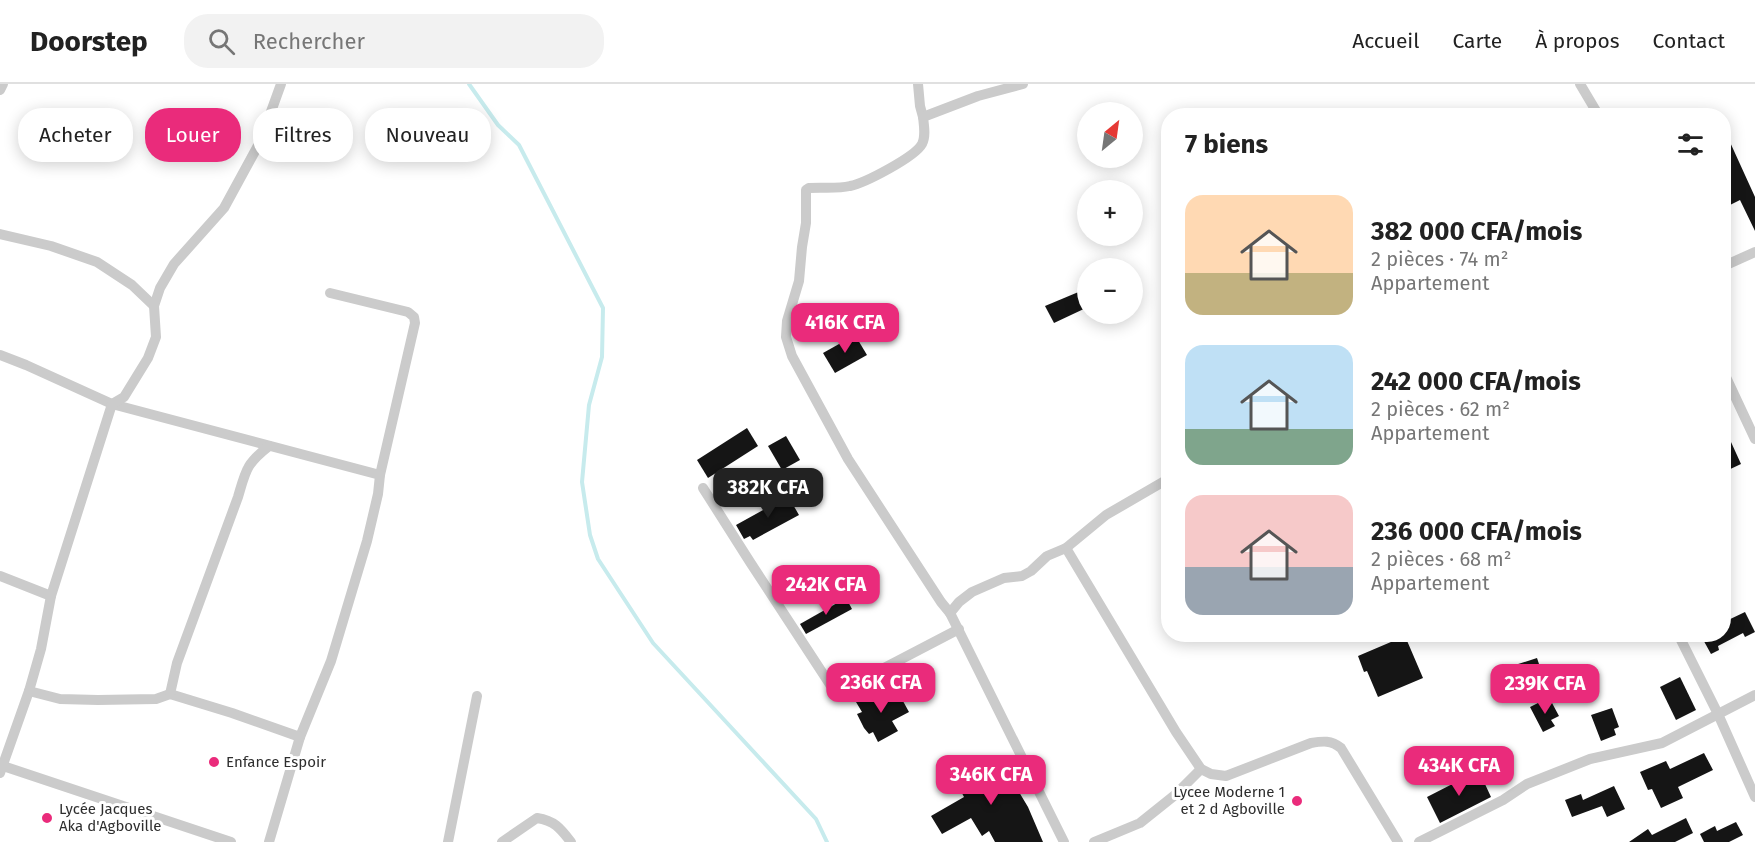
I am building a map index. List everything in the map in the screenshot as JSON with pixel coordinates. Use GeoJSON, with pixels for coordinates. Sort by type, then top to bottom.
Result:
{"type":"FeatureCollection","features":[{"type":"Feature","properties":{"kind":"street"},"geometry":{"type":"LineString","coordinates":[[0,90],[3,84]]}},
{"type":"Feature","properties":{"kind":"street"},"geometry":{"type":"LineString","coordinates":[[231,842],[1,768],[29,691],[41,649],[51,596],[112,404],[124,397],[148,358],[156,337],[154,306],[167,274],[225,208],[260,142],[281,84]]}},
{"type":"Feature","properties":{"kind":"street"},"geometry":{"type":"LineString","coordinates":[[918,84],[924,131],[920,148],[905,160],[850,186],[806,190],[806,223],[799,281],[787,321],[786,337],[792,356],[848,459],[950,613],[1064,842]]}},
{"type":"Feature","properties":{"kind":"street"},"geometry":{"type":"LineString","coordinates":[[923,117],[978,96],[1023,84]]}},
{"type":"Feature","properties":{"kind":"street"},"geometry":{"type":"LineString","coordinates":[[1580,84],[1594,108]]}},
{"type":"Feature","properties":{"kind":"street"},"geometry":{"type":"LineString","coordinates":[[0,234],[51,246],[97,262],[132,285],[154,306]]}},
{"type":"Feature","properties":{"kind":"street"},"geometry":{"type":"LineString","coordinates":[[1731,263],[1755,252]]}},
{"type":"Feature","properties":{"kind":"street"},"geometry":{"type":"LineString","coordinates":[[269,842],[300,737],[331,661],[367,541],[415,323],[414,317],[408,312],[330,293]]}},
{"type":"Feature","properties":{"kind":"street"},"geometry":{"type":"LineString","coordinates":[[0,355],[112,404],[380,475]]}},
{"type":"Feature","properties":{"kind":"street"},"geometry":{"type":"LineString","coordinates":[[1731,386],[1752,425],[1755,439]]}},
{"type":"Feature","properties":{"kind":"street"},"geometry":{"type":"LineString","coordinates":[[170,694],[177,663],[238,497],[245,470],[253,458],[269,446]]}},
{"type":"Feature","properties":{"kind":"street"},"geometry":{"type":"LineString","coordinates":[[950,613],[972,592],[1004,578],[1022,576],[1031,571],[1047,556],[1066,548],[1106,515],[1161,482]]}},
{"type":"Feature","properties":{"kind":"street"},"geometry":{"type":"LineString","coordinates":[[703,488],[833,689],[842,690],[958,629]]}},
{"type":"Feature","properties":{"kind":"street"},"geometry":{"type":"LineString","coordinates":[[1066,548],[1176,732],[1201,769],[1211,774],[1226,776],[1311,743],[1324,740],[1335,743],[1341,748],[1398,842]]}},
{"type":"Feature","properties":{"kind":"street"},"geometry":{"type":"LineString","coordinates":[[0,576],[51,596]]}},
{"type":"Feature","properties":{"kind":"street"},"geometry":{"type":"LineString","coordinates":[[1682,642],[1718,714],[1755,797]]}},
{"type":"Feature","properties":{"kind":"street"},"geometry":{"type":"LineString","coordinates":[[29,691],[60,699],[98,700],[156,699],[170,694],[300,737]]}},
{"type":"Feature","properties":{"kind":"street"},"geometry":{"type":"LineString","coordinates":[[1419,842],[1503,800],[1527,784],[1590,759],[1662,743],[1755,695]]}},
{"type":"Feature","properties":{"kind":"street"},"geometry":{"type":"LineString","coordinates":[[448,842],[477,696]]}},
{"type":"Feature","properties":{"kind":"street"},"geometry":{"type":"LineString","coordinates":[[1094,842],[1140,823],[1175,795],[1201,769]]}},
{"type":"Feature","properties":{"kind":"street"},"geometry":{"type":"LineString","coordinates":[[502,842],[537,818],[549,820],[571,842]]}},
{"type":"Feature","properties":{"kind":"building"},"geometry":{"type":"Polygon","coordinates":[[[1731,144],[1755,197],[1755,231],[1740,200],[1731,204],[1731,144]]]}},
{"type":"Feature","properties":{"kind":"building"},"geometry":{"type":"Polygon","coordinates":[[[1077,293],[1077,312],[1054,323],[1045,306],[1077,293]]]}},
{"type":"Feature","properties":{"kind":"building"},"geometry":{"type":"Polygon","coordinates":[[[855,335],[867,355],[835,373],[823,353],[855,335]]]}},
{"type":"Feature","properties":{"kind":"building"},"geometry":{"type":"Polygon","coordinates":[[[747,428],[758,446],[708,478],[697,460],[747,428]]]}},
{"type":"Feature","properties":{"kind":"building"},"geometry":{"type":"Polygon","coordinates":[[[786,436],[800,460],[782,470],[768,446],[786,436]]]}},
{"type":"Feature","properties":{"kind":"building"},"geometry":{"type":"Polygon","coordinates":[[[1731,442],[1741,464],[1731,469],[1731,442]]]}},
{"type":"Feature","properties":{"kind":"building"},"geometry":{"type":"Polygon","coordinates":[[[788,496],[799,515],[753,540],[750,536],[744,539],[736,525],[788,496]]]}},
{"type":"Feature","properties":{"kind":"building"},"geometry":{"type":"Polygon","coordinates":[[[846,598],[852,609],[806,634],[800,624],[846,598]]]}},
{"type":"Feature","properties":{"kind":"building"},"geometry":{"type":"Polygon","coordinates":[[[1745,612],[1755,632],[1745,637],[1743,633],[1731,639],[1731,619],[1745,612]]]}},
{"type":"Feature","properties":{"kind":"building"},"geometry":{"type":"Polygon","coordinates":[[[1391,642],[1408,642],[1423,678],[1378,697],[1358,656],[1391,642]]]}},
{"type":"Feature","properties":{"kind":"building"},"geometry":{"type":"Polygon","coordinates":[[[1704,642],[1726,642],[1718,646],[1719,650],[1711,654],[1704,642]]]}},
{"type":"Feature","properties":{"kind":"building"},"geometry":{"type":"Polygon","coordinates":[[[1537,658],[1543,676],[1521,683],[1515,665],[1537,658]]]}},
{"type":"Feature","properties":{"kind":"building"},"geometry":{"type":"Polygon","coordinates":[[[1680,677],[1696,710],[1676,720],[1660,687],[1680,677]]]}},
{"type":"Feature","properties":{"kind":"building"},"geometry":{"type":"Polygon","coordinates":[[[875,691],[881,701],[898,692],[909,712],[892,721],[898,731],[878,742],[873,732],[869,734],[864,728],[857,714],[862,712],[856,702],[875,691]]]}},
{"type":"Feature","properties":{"kind":"building"},"geometry":{"type":"Polygon","coordinates":[[[1540,702],[1543,707],[1552,703],[1559,716],[1551,720],[1555,726],[1543,732],[1530,707],[1540,702]]]}},
{"type":"Feature","properties":{"kind":"building"},"geometry":{"type":"Polygon","coordinates":[[[1612,708],[1619,727],[1614,729],[1616,735],[1601,741],[1591,715],[1612,708]]]}},
{"type":"Feature","properties":{"kind":"building"},"geometry":{"type":"Polygon","coordinates":[[[1704,753],[1713,770],[1678,787],[1683,798],[1661,808],[1652,789],[1648,790],[1640,772],[1666,761],[1670,769],[1704,753]]]}},
{"type":"Feature","properties":{"kind":"building"},"geometry":{"type":"Polygon","coordinates":[[[998,757],[1028,807],[1043,842],[995,842],[989,831],[982,836],[971,818],[942,834],[931,816],[964,797],[955,780],[998,757]]]}},
{"type":"Feature","properties":{"kind":"building"},"geometry":{"type":"Polygon","coordinates":[[[1478,769],[1491,797],[1440,823],[1427,797],[1478,769]]]}},
{"type":"Feature","properties":{"kind":"building"},"geometry":{"type":"Polygon","coordinates":[[[1614,786],[1625,809],[1607,817],[1602,806],[1572,817],[1565,800],[1581,794],[1583,800],[1614,786]]]}},
{"type":"Feature","properties":{"kind":"building"},"geometry":{"type":"Polygon","coordinates":[[[1686,818],[1693,833],[1675,842],[1629,842],[1648,829],[1652,835],[1686,818]]]}},
{"type":"Feature","properties":{"kind":"building"},"geometry":{"type":"Polygon","coordinates":[[[1736,822],[1743,835],[1729,842],[1704,842],[1700,834],[1715,826],[1717,831],[1736,822]]]}},
{"type":"Feature","properties":{"kind":"waterway"},"geometry":{"type":"LineString","coordinates":[[469,84],[498,125],[519,145],[603,308],[602,357],[589,405],[582,482],[590,535],[598,559],[653,643],[816,819],[827,842]]}},
{"type":"Feature","properties":{"kind":"place","name":"Enfance Espoir"},"geometry":{"type":"Point","coordinates":[214,762]}},
{"type":"Feature","properties":{"kind":"place","name":"Lycee Moderne 1 et 2 d Agboville"},"geometry":{"type":"Point","coordinates":[1297,801]}},
{"type":"Feature","properties":{"kind":"place","name":"Lycée Jacques Aka d'Agboville"},"geometry":{"type":"Point","coordinates":[47,818]}}]}
